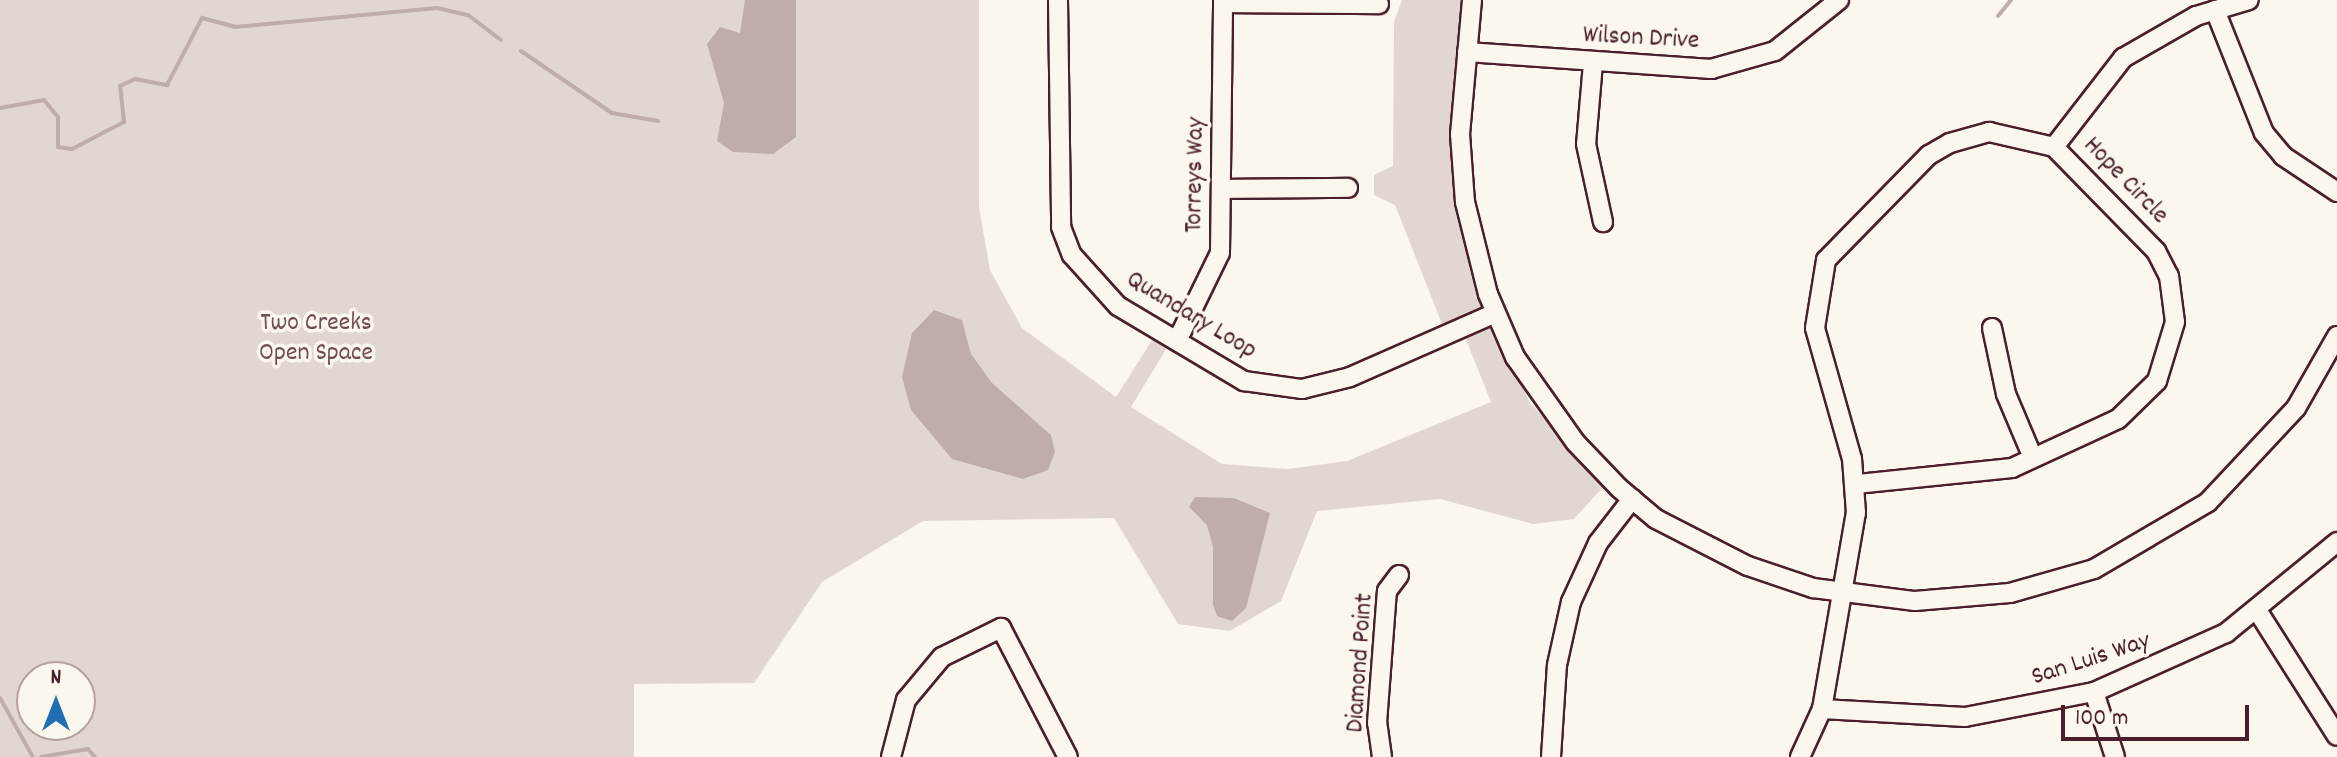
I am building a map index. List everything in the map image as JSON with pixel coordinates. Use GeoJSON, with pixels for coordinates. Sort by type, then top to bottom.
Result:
{"type":"FeatureCollection","features":[{"type":"Feature","properties":{"kind":"street","name":"Quandary Loop"},"geometry":{"type":"LineString","coordinates":[[1058,0],[1061,227],[1091,282],[1177,341],[1244,381],[1302,389],[1350,377],[1496,313]]}},
{"type":"Feature","properties":{"kind":"street"},"geometry":{"type":"LineString","coordinates":[[1472,0],[1467,52],[1465,202],[1496,313],[1541,397],[1632,499],[1710,550],[1842,594],[1915,601],[2010,593],[2094,569],[2142,544],[2208,502],[2267,445],[2337,336]]}},
{"type":"Feature","properties":{"kind":"street","name":"Wilson Drive"},"geometry":{"type":"LineString","coordinates":[[1467,52],[1688,71],[1756,60],[1812,28],[1839,0]]}},
{"type":"Feature","properties":{"kind":"street"},"geometry":{"type":"LineString","coordinates":[[2054,147],[2123,58],[2215,10],[2249,0]]}},
{"type":"Feature","properties":{"kind":"street","name":"Torreys Way"},"geometry":{"type":"LineString","coordinates":[[1177,341],[1220,253],[1223,2]]}},
{"type":"Feature","properties":{"kind":"street"},"geometry":{"type":"LineString","coordinates":[[1223,2],[1379,4]]}},
{"type":"Feature","properties":{"kind":"street"},"geometry":{"type":"LineString","coordinates":[[2215,10],[2264,133],[2283,156],[2337,192]]}},
{"type":"Feature","properties":{"kind":"street"},"geometry":{"type":"LineString","coordinates":[[1593,63],[1586,144],[1603,222]]}},
{"type":"Feature","properties":{"kind":"street","name":"Hope Circle"},"geometry":{"type":"LineString","coordinates":[[1800,757],[1822,709],[1842,594],[1856,484],[1815,328],[1820,281],[1836,244],[1950,143],[1989,132],[2054,147],[2156,251],[2169,276],[2175,322],[2157,381],[2133,409],[2033,458],[1980,476],[1856,484]]}},
{"type":"Feature","properties":{"kind":"street"},"geometry":{"type":"LineString","coordinates":[[1223,189],[1348,188]]}},
{"type":"Feature","properties":{"kind":"street"},"geometry":{"type":"LineString","coordinates":[[1992,328],[2006,394],[2033,458]]}},
{"type":"Feature","properties":{"kind":"street"},"geometry":{"type":"LineString","coordinates":[[1551,757],[1557,665],[1571,602],[1598,543],[1632,499]]}},
{"type":"Feature","properties":{"kind":"street","name":"San Luis Way"},"geometry":{"type":"LineString","coordinates":[[1822,709],[1965,717],[2094,692],[2162,666],[2257,610],[2337,542]]}},
{"type":"Feature","properties":{"kind":"street","name":"Diamond Point"},"geometry":{"type":"LineString","coordinates":[[1382,757],[1377,723],[1387,591],[1399,575]]}},
{"type":"Feature","properties":{"kind":"street"},"geometry":{"type":"LineString","coordinates":[[2257,610],[2337,736]]}},
{"type":"Feature","properties":{"kind":"street"},"geometry":{"type":"LineString","coordinates":[[891,757],[906,700],[942,657],[1001,628],[1068,757]]}},
{"type":"Feature","properties":{"kind":"street"},"geometry":{"type":"LineString","coordinates":[[2094,692],[2115,757]]}},
{"type":"Feature","properties":{"kind":"green space","name":"Two Creeks Open Space"},"geometry":{"type":"Polygon","coordinates":[[[0,0],[979,0],[979,207],[990,270],[1022,328],[1116,397],[1154,337],[1168,346],[1131,407],[1222,464],[1288,469],[1347,461],[1491,402],[1465,337],[1450,344],[1395,205],[1374,195],[1374,175],[1393,166],[1394,22],[1402,0],[1461,0],[1449,133],[1470,271],[1529,401],[1603,487],[1574,519],[1533,524],[1440,499],[1317,511],[1281,601],[1230,631],[1178,624],[1114,518],[923,521],[822,582],[754,683],[634,684],[634,757],[0,757],[0,0]]]}},
{"type":"Feature","properties":{"kind":"shaded area"},"geometry":{"type":"Polygon","coordinates":[[[745,0],[796,0],[796,137],[773,154],[733,152],[717,141],[724,103],[707,44],[720,27],[740,33],[745,0]]]}},
{"type":"Feature","properties":{"kind":"shaded area"},"geometry":{"type":"Polygon","coordinates":[[[934,310],[962,320],[971,354],[992,383],[1051,435],[1055,452],[1048,470],[1023,479],[952,459],[911,410],[902,377],[912,333],[934,310]]]}},
{"type":"Feature","properties":{"kind":"shaded area"},"geometry":{"type":"Polygon","coordinates":[[[1195,497],[1234,498],[1270,513],[1246,608],[1232,621],[1217,616],[1213,605],[1213,547],[1207,525],[1189,507],[1195,497]]]}},
{"type":"Feature","properties":{"kind":"waterway"},"geometry":{"type":"LineString","coordinates":[[1998,16],[2011,0]]}},
{"type":"Feature","properties":{"kind":"waterway"},"geometry":{"type":"LineString","coordinates":[[0,108],[44,100],[58,117],[58,147],[72,149],[124,122],[120,86],[135,79],[167,85],[202,18],[235,27],[437,8],[468,15],[501,40]]}},
{"type":"Feature","properties":{"kind":"waterway"},"geometry":{"type":"LineString","coordinates":[[521,51],[612,113],[658,121]]}},
{"type":"Feature","properties":{"kind":"waterway"},"geometry":{"type":"LineString","coordinates":[[0,698],[33,757]]}},
{"type":"Feature","properties":{"kind":"waterway"},"geometry":{"type":"LineString","coordinates":[[41,757],[88,749],[95,757]]}}]}
